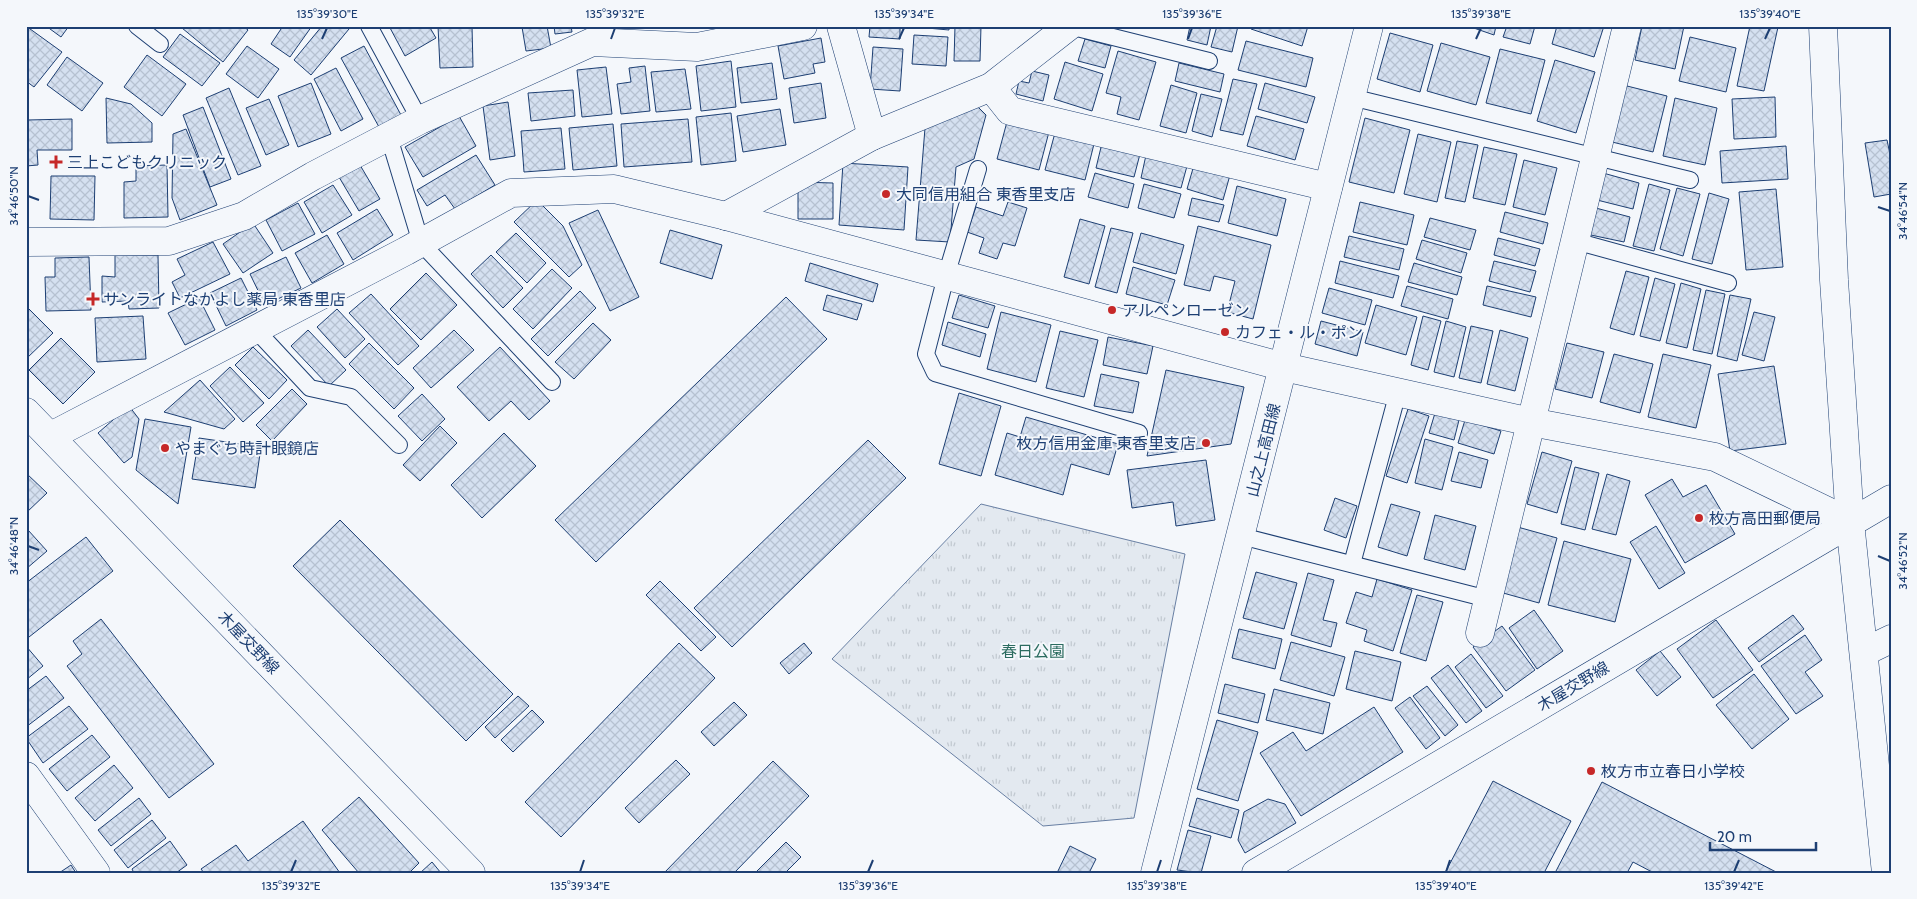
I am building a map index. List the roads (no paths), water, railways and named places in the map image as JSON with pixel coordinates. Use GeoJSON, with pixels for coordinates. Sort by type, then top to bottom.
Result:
{"type":"FeatureCollection","features":[{"type":"Feature","properties":{"kind":"street"},"geometry":{"type":"LineString","coordinates":[[26,242],[169,241],[244,216],[313,176],[420,120],[592,42],[697,47],[804,26]]}},
{"type":"Feature","properties":{"kind":"street"},"geometry":{"type":"LineString","coordinates":[[841,26],[872,136]]}},
{"type":"Feature","properties":{"kind":"street"},"geometry":{"type":"LineString","coordinates":[[726,216],[872,136],[991,87],[1069,26]]}},
{"type":"Feature","properties":{"kind":"street","name":"山之上高田線"},"geometry":{"type":"LineString","coordinates":[[1155,873],[1370,26]]}},
{"type":"Feature","properties":{"kind":"street"},"geometry":{"type":"LineString","coordinates":[[1480,633],[1627,26]]}},
{"type":"Feature","properties":{"kind":"street"},"geometry":{"type":"LineString","coordinates":[[1824,26],[1834,280],[1850,522],[1886,873]]}},
{"type":"Feature","properties":{"kind":"street"},"geometry":{"type":"LineString","coordinates":[[991,87],[1010,112],[1328,187]]}},
{"type":"Feature","properties":{"kind":"street"},"geometry":{"type":"LineString","coordinates":[[51,436],[421,243],[511,193],[614,189],[726,216],[1284,367],[1531,422],[1715,458],[1850,522]]}},
{"type":"Feature","properties":{"kind":"street","name":"木屋交野線"},"geometry":{"type":"LineString","coordinates":[[26,412],[471,873]]}},
{"type":"Feature","properties":{"kind":"street","name":"木屋交野線"},"geometry":{"type":"LineString","coordinates":[[1256,873],[1891,499]]}},
{"type":"Feature","properties":{"kind":"street"},"geometry":{"type":"LineString","coordinates":[[1864,652],[1891,639]]}},
{"type":"Feature","properties":{"kind":"street"},"geometry":{"type":"LineString","coordinates":[[26,776],[96,873]]}},
{"type":"Feature","properties":{"kind":"lane"},"geometry":{"type":"LineString","coordinates":[[137,26],[160,44]]}},
{"type":"Feature","properties":{"kind":"lane"},"geometry":{"type":"LineString","coordinates":[[369,26],[420,120]]}},
{"type":"Feature","properties":{"kind":"lane"},"geometry":{"type":"LineString","coordinates":[[1069,26],[1209,61]]}},
{"type":"Feature","properties":{"kind":"lane"},"geometry":{"type":"LineString","coordinates":[[1351,97],[1690,180]]}},
{"type":"Feature","properties":{"kind":"lane"},"geometry":{"type":"LineString","coordinates":[[389,137],[421,243],[552,382]]}},
{"type":"Feature","properties":{"kind":"lane"},"geometry":{"type":"LineString","coordinates":[[978,169],[946,276],[926,354],[935,373],[1139,433]]}},
{"type":"Feature","properties":{"kind":"lane"},"geometry":{"type":"LineString","coordinates":[[1575,241],[1728,283]]}},
{"type":"Feature","properties":{"kind":"lane"},"geometry":{"type":"LineString","coordinates":[[255,329],[310,388],[351,397],[399,445]]}},
{"type":"Feature","properties":{"kind":"lane"},"geometry":{"type":"LineString","coordinates":[[1352,564],[1398,392]]}},
{"type":"Feature","properties":{"kind":"lane"},"geometry":{"type":"LineString","coordinates":[[1241,536],[1488,599]]}},
{"type":"Feature","properties":{"kind":"place","name":"三上こどもクリニック"},"geometry":{"type":"Point","coordinates":[56,162]}},
{"type":"Feature","properties":{"kind":"place","name":"大同信用組合 東香里支店"},"geometry":{"type":"Point","coordinates":[886,194]}},
{"type":"Feature","properties":{"kind":"place","name":"サンライトなかよし薬局 東香里店"},"geometry":{"type":"Point","coordinates":[93,299]}},
{"type":"Feature","properties":{"kind":"place","name":"アルペンローゼン"},"geometry":{"type":"Point","coordinates":[1112,310]}},
{"type":"Feature","properties":{"kind":"place","name":"カフェ・ル・ポン"},"geometry":{"type":"Point","coordinates":[1225,332]}},
{"type":"Feature","properties":{"kind":"place","name":"枚方信用金庫 東香里支店"},"geometry":{"type":"Point","coordinates":[1206,443]}},
{"type":"Feature","properties":{"kind":"place","name":"やまぐち時計眼鏡店"},"geometry":{"type":"Point","coordinates":[165,448]}},
{"type":"Feature","properties":{"kind":"place","name":"枚方高田郵便局"},"geometry":{"type":"Point","coordinates":[1699,518]}},
{"type":"Feature","properties":{"kind":"place","name":"枚方市立春日小学校"},"geometry":{"type":"Point","coordinates":[1591,771]}},
{"type":"Feature","properties":{"kind":"park label","name":"春日公園"},"geometry":{"type":"Point","coordinates":[1033,651]}}]}
